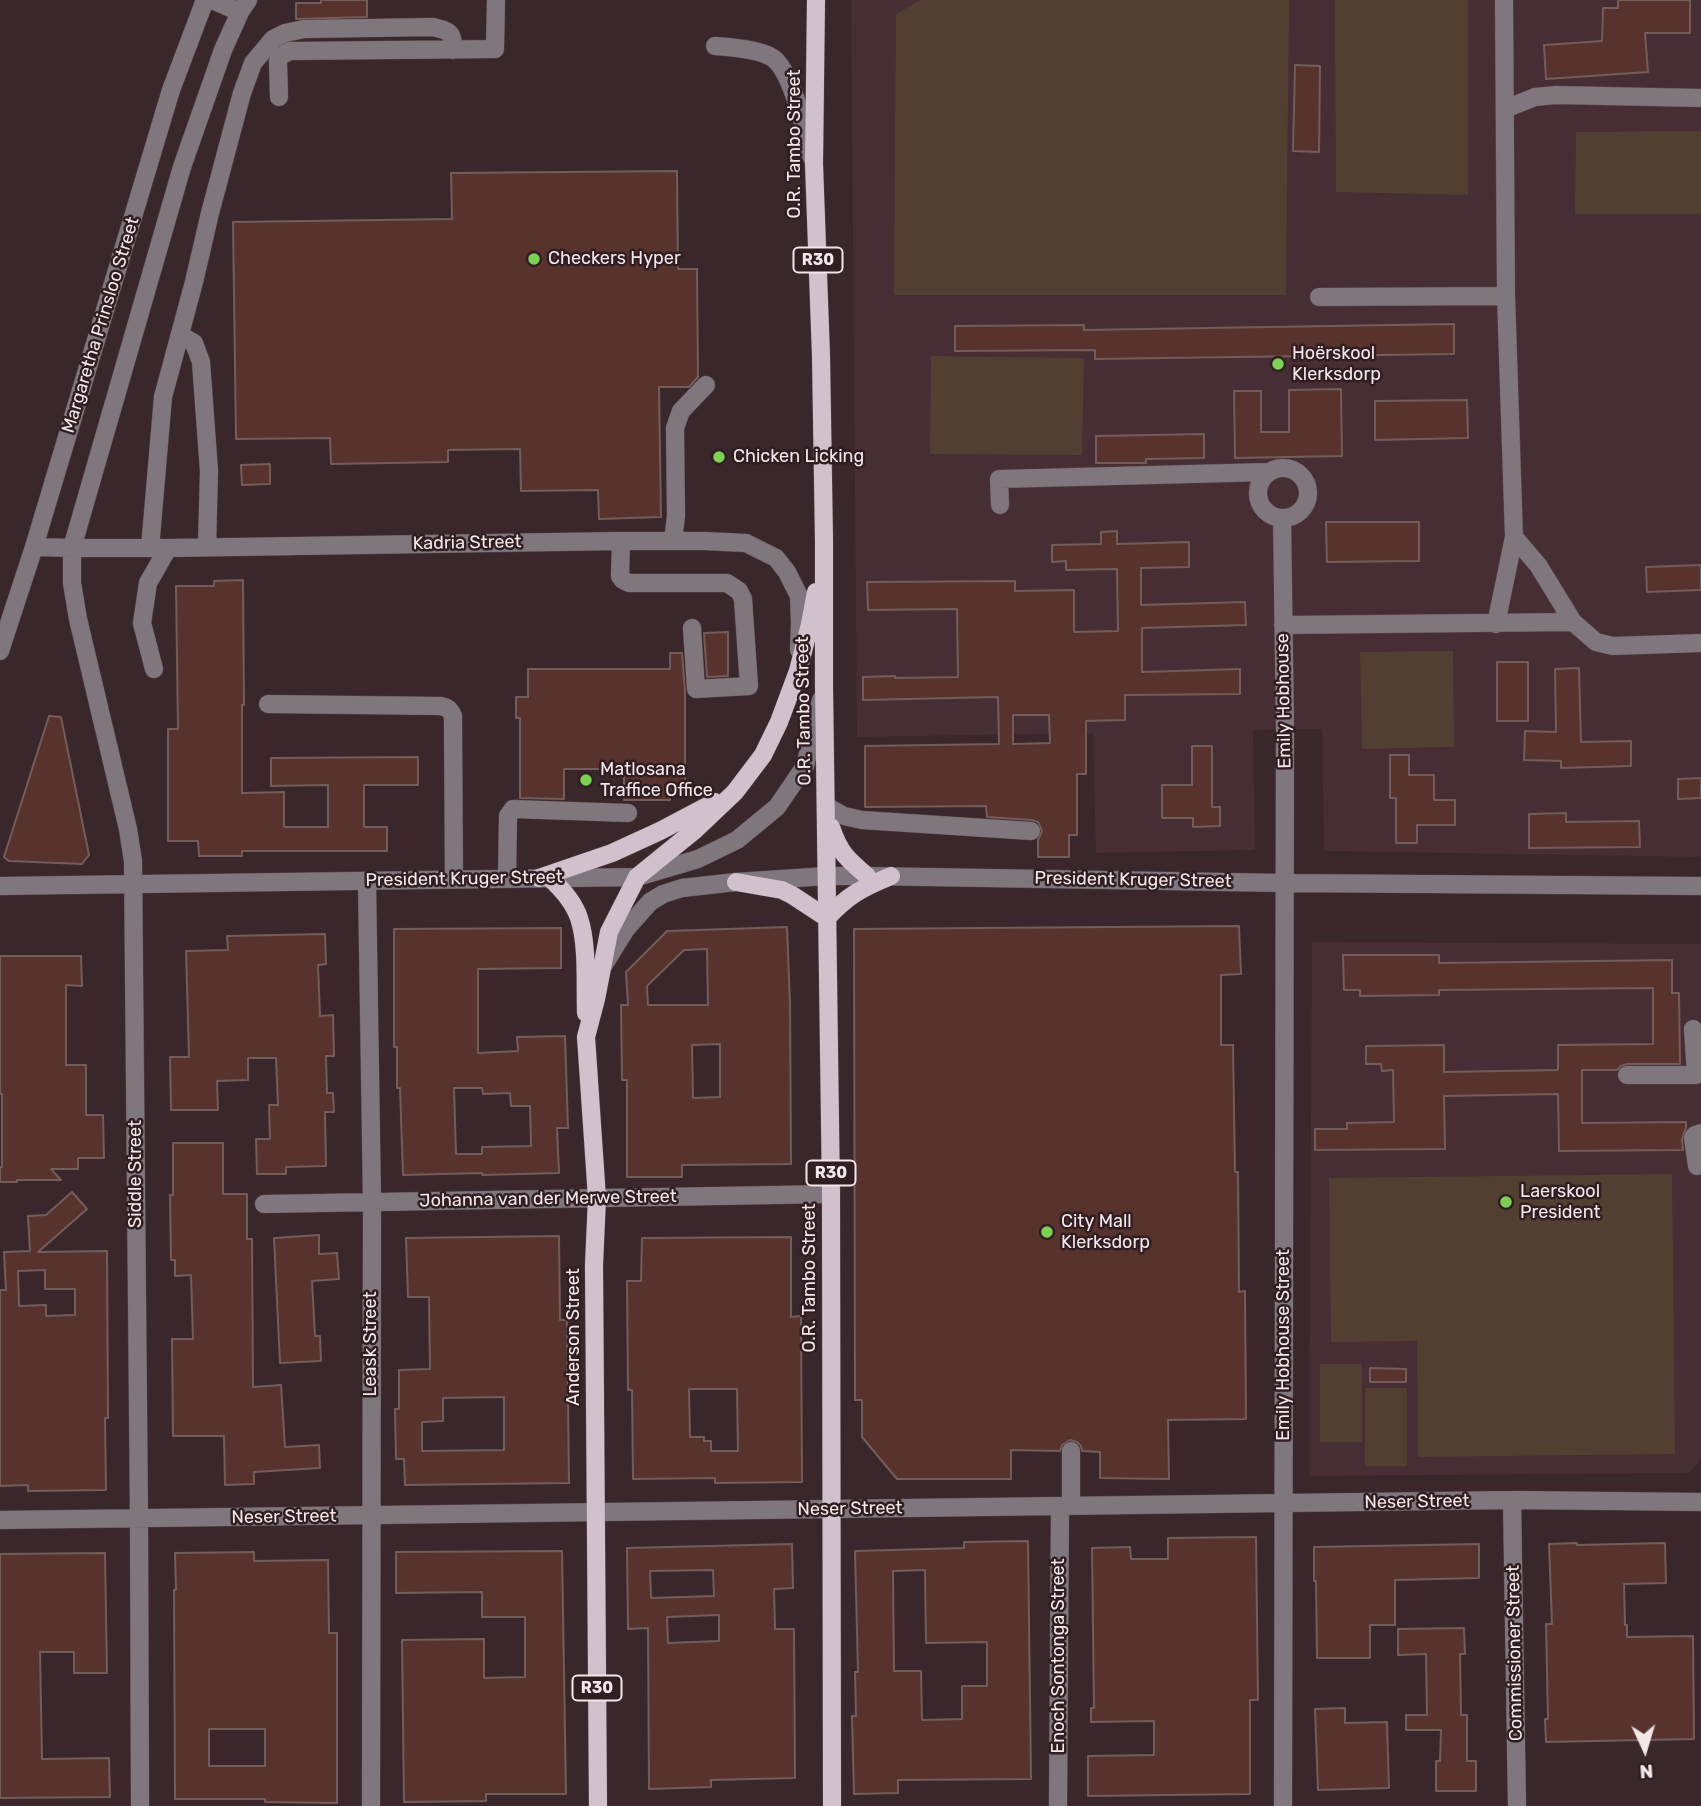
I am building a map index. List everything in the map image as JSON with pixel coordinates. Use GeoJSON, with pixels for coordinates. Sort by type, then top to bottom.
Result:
{"type":"FeatureCollection","features":[{"type":"Feature","properties":{"kind":"main road","name":"O.R. Tambo Street"},"geometry":{"type":"LineString","coordinates":[[817,0],[814,164],[824,540],[831,1194],[832,1806]]}},
{"type":"Feature","properties":{"kind":"main road","name":"O.R. Tambo Street"},"geometry":{"type":"LineString","coordinates":[[637,877],[695,830],[735,792],[763,755],[798,671],[810,624],[824,540]]}},
{"type":"Feature","properties":{"kind":"main road"},"geometry":{"type":"LineString","coordinates":[[545,878],[612,853],[735,792]]}},
{"type":"Feature","properties":{"kind":"main road"},"geometry":{"type":"LineString","coordinates":[[826,810],[837,846],[867,876]]}},
{"type":"Feature","properties":{"kind":"main road"},"geometry":{"type":"LineString","coordinates":[[736,882],[782,890],[827,918],[842,902],[862,888],[891,876]]}},
{"type":"Feature","properties":{"kind":"main road","name":"Anderson Street"},"geometry":{"type":"LineString","coordinates":[[598,1806],[594,1265],[597,1198],[586,1037],[609,932],[637,877]]}},
{"type":"Feature","properties":{"kind":"main road"},"geometry":{"type":"LineString","coordinates":[[545,878],[562,889],[579,918],[585,951],[586,1037]]}},
{"type":"Feature","properties":{"kind":"street","name":"Margaretha Prinsloo Street"},"geometry":{"type":"LineString","coordinates":[[0,651],[34,547],[171,90],[205,0]]}},
{"type":"Feature","properties":{"kind":"street"},"geometry":{"type":"LineString","coordinates":[[212,0],[244,6]]}},
{"type":"Feature","properties":{"kind":"street"},"geometry":{"type":"LineString","coordinates":[[279,97],[278,61],[280,56],[290,51],[495,49],[496,0]]}},
{"type":"Feature","properties":{"kind":"street"},"geometry":{"type":"LineString","coordinates":[[1496,624],[1514,537],[1506,296],[1504,0]]}},
{"type":"Feature","properties":{"kind":"street","name":"Margaretha Prinsloo Street"},"geometry":{"type":"LineString","coordinates":[[72,548],[182,167],[223,50],[244,6]]}},
{"type":"Feature","properties":{"kind":"street"},"geometry":{"type":"LineString","coordinates":[[153,669],[142,622],[148,583],[159,548],[163,397],[242,93],[253,63],[272,38],[304,29],[433,27],[449,32],[453,37],[453,50]]}},
{"type":"Feature","properties":{"kind":"street"},"geometry":{"type":"LineString","coordinates":[[715,46],[771,57],[783,68],[814,164]]}},
{"type":"Feature","properties":{"kind":"street"},"geometry":{"type":"LineString","coordinates":[[1505,109],[1535,97],[1556,95],[1701,97]]}},
{"type":"Feature","properties":{"kind":"street"},"geometry":{"type":"LineString","coordinates":[[1319,296],[1506,296]]}},
{"type":"Feature","properties":{"kind":"street"},"geometry":{"type":"LineString","coordinates":[[180,335],[194,343],[201,362],[209,471],[207,547]]}},
{"type":"Feature","properties":{"kind":"street"},"geometry":{"type":"LineString","coordinates":[[673,541],[676,516],[677,417],[706,385]]}},
{"type":"Feature","properties":{"kind":"street"},"geometry":{"type":"LineString","coordinates":[[1000,505],[999,479],[1268,472],[1279,468],[1300,474],[1306,483],[1309,494],[1306,505],[1299,513],[1282,518],[1272,517],[1265,512],[1257,495],[1258,487],[1268,472]]}},
{"type":"Feature","properties":{"kind":"street"},"geometry":{"type":"LineString","coordinates":[[676,516],[704,541]]}},
{"type":"Feature","properties":{"kind":"street","name":"Emily Hobhouse"},"geometry":{"type":"LineString","coordinates":[[1282,518],[1284,883]]}},
{"type":"Feature","properties":{"kind":"street"},"geometry":{"type":"LineString","coordinates":[[1514,537],[1538,565],[1573,622],[1596,642],[1613,646],[1701,643]]}},
{"type":"Feature","properties":{"kind":"street","name":"Kadria Street"},"geometry":{"type":"LineString","coordinates":[[34,547],[159,548],[621,541],[746,543],[776,558],[787,572],[799,596],[798,671]]}},
{"type":"Feature","properties":{"kind":"street"},"geometry":{"type":"LineString","coordinates":[[621,541],[620,576],[629,583],[727,583],[739,591],[743,599],[749,686],[695,689],[692,628]]}},
{"type":"Feature","properties":{"kind":"street","name":"Siddle Street"},"geometry":{"type":"LineString","coordinates":[[72,548],[72,583],[78,619],[134,861],[140,1806]]}},
{"type":"Feature","properties":{"kind":"street"},"geometry":{"type":"LineString","coordinates":[[1283,625],[1573,622]]}},
{"type":"Feature","properties":{"kind":"street","name":"President Kruger Street"},"geometry":{"type":"LineString","coordinates":[[0,886],[637,877],[698,859],[737,840],[777,807],[805,766],[824,686]]}},
{"type":"Feature","properties":{"kind":"street"},"geometry":{"type":"LineString","coordinates":[[268,704],[447,707],[453,716],[454,880]]}},
{"type":"Feature","properties":{"kind":"street"},"geometry":{"type":"LineString","coordinates":[[507,879],[508,816],[513,810],[628,813]]}},
{"type":"Feature","properties":{"kind":"street"},"geometry":{"type":"LineString","coordinates":[[826,810],[862,820],[1031,831]]}},
{"type":"Feature","properties":{"kind":"street","name":"President Kruger Street"},"geometry":{"type":"LineString","coordinates":[[602,968],[626,929],[650,902],[663,894],[682,888],[736,882],[827,876],[891,876],[1284,883],[1701,886]]}},
{"type":"Feature","properties":{"kind":"street","name":"Leask Street"},"geometry":{"type":"LineString","coordinates":[[367,881],[372,1202],[371,1806]]}},
{"type":"Feature","properties":{"kind":"street","name":"Emily Hobhouse Street"},"geometry":{"type":"LineString","coordinates":[[1283,1806],[1284,883]]}},
{"type":"Feature","properties":{"kind":"street"},"geometry":{"type":"LineString","coordinates":[[1628,1075],[1698,1069],[1693,1029]]}},
{"type":"Feature","properties":{"kind":"street"},"geometry":{"type":"LineString","coordinates":[[1697,1166],[1693,1138],[1701,1133]]}},
{"type":"Feature","properties":{"kind":"street","name":"Johanna van der Merwe Street"},"geometry":{"type":"LineString","coordinates":[[264,1204],[831,1194]]}},
{"type":"Feature","properties":{"kind":"street","name":"Enoch Sontonga Street"},"geometry":{"type":"LineString","coordinates":[[1058,1806],[1065,1506],[1071,1451]]}},
{"type":"Feature","properties":{"kind":"street","name":"Neser Street"},"geometry":{"type":"LineString","coordinates":[[0,1520],[1512,1500],[1701,1502]]}},
{"type":"Feature","properties":{"kind":"street","name":"Commissioner Street"},"geometry":{"type":"LineString","coordinates":[[1512,1500],[1517,1806]]}},
{"type":"Feature","properties":{"kind":"shaded area","name":"Hoërskool Klerksdorp"},"geometry":{"type":"Polygon","coordinates":[[[851,0],[1701,0],[1701,857],[1324,851],[1322,729],[1253,730],[1255,850],[1096,853],[1093,733],[857,737],[851,0]]]}},
{"type":"Feature","properties":{"kind":"shaded area"},"geometry":{"type":"Polygon","coordinates":[[[920,0],[1289,0],[1286,295],[894,295],[896,14],[920,0]]]}},
{"type":"Feature","properties":{"kind":"shaded area"},"geometry":{"type":"Polygon","coordinates":[[[1335,0],[1468,0],[1468,195],[1336,192],[1335,0]]]}},
{"type":"Feature","properties":{"kind":"shaded area"},"geometry":{"type":"Polygon","coordinates":[[[1701,131],[1701,214],[1575,214],[1576,132],[1701,131]]]}},
{"type":"Feature","properties":{"kind":"shaded area"},"geometry":{"type":"Polygon","coordinates":[[[931,356],[1084,358],[1082,455],[930,454],[931,356]]]}},
{"type":"Feature","properties":{"kind":"shaded area"},"geometry":{"type":"Polygon","coordinates":[[[1453,651],[1454,747],[1362,749],[1360,652],[1453,651]]]}},
{"type":"Feature","properties":{"kind":"shaded area","name":"Laerskool President"},"geometry":{"type":"Polygon","coordinates":[[[1312,942],[1701,944],[1701,1460],[1688,1473],[1309,1476],[1312,942]]]}},
{"type":"Feature","properties":{"kind":"shaded area"},"geometry":{"type":"Polygon","coordinates":[[[1672,1174],[1675,1454],[1418,1457],[1417,1341],[1331,1342],[1329,1178],[1672,1174]]]}},
{"type":"Feature","properties":{"kind":"shaded area"},"geometry":{"type":"Polygon","coordinates":[[[1320,1364],[1362,1364],[1362,1442],[1320,1442],[1320,1364]]]}},
{"type":"Feature","properties":{"kind":"shaded area"},"geometry":{"type":"Polygon","coordinates":[[[1365,1388],[1407,1388],[1407,1466],[1365,1466],[1365,1388]]]}},
{"type":"Feature","properties":{"kind":"building"},"geometry":{"type":"Polygon","coordinates":[[[321,0],[367,0],[367,17],[296,19],[296,3],[321,3],[321,0]]]}},
{"type":"Feature","properties":{"kind":"building"},"geometry":{"type":"Polygon","coordinates":[[[1618,0],[1690,0],[1690,33],[1645,33],[1648,72],[1546,79],[1544,45],[1602,41],[1603,8],[1618,8],[1618,0]]]}},
{"type":"Feature","properties":{"kind":"building"},"geometry":{"type":"Polygon","coordinates":[[[1295,65],[1320,66],[1319,152],[1293,151],[1295,65]]]}},
{"type":"Feature","properties":{"kind":"building"},"geometry":{"type":"Polygon","coordinates":[[[677,171],[678,269],[697,269],[698,377],[689,387],[659,387],[661,517],[599,519],[598,490],[521,491],[520,449],[448,450],[448,462],[331,464],[330,438],[236,439],[233,222],[452,219],[451,173],[677,171]]]}},
{"type":"Feature","properties":{"kind":"building"},"geometry":{"type":"Polygon","coordinates":[[[1454,324],[1454,354],[1095,359],[1095,350],[955,351],[955,326],[1084,325],[1084,330],[1454,324]]]}},
{"type":"Feature","properties":{"kind":"building"},"geometry":{"type":"Polygon","coordinates":[[[1341,389],[1342,456],[1235,458],[1234,391],[1261,391],[1261,432],[1289,432],[1289,390],[1341,389]]]}},
{"type":"Feature","properties":{"kind":"building"},"geometry":{"type":"Polygon","coordinates":[[[1467,400],[1468,438],[1375,440],[1375,401],[1467,400]]]}},
{"type":"Feature","properties":{"kind":"building"},"geometry":{"type":"Polygon","coordinates":[[[1204,434],[1204,458],[1146,459],[1146,463],[1096,463],[1096,436],[1204,434]]]}},
{"type":"Feature","properties":{"kind":"building"},"geometry":{"type":"Polygon","coordinates":[[[270,464],[270,484],[242,485],[241,465],[270,464]]]}},
{"type":"Feature","properties":{"kind":"building"},"geometry":{"type":"Polygon","coordinates":[[[1326,522],[1419,522],[1419,561],[1327,562],[1326,522]]]}},
{"type":"Feature","properties":{"kind":"building"},"geometry":{"type":"Polygon","coordinates":[[[1117,531],[1117,544],[1189,542],[1189,567],[1141,568],[1141,605],[1245,602],[1246,625],[1142,628],[1142,672],[1240,669],[1240,694],[1125,695],[1125,720],[1086,721],[1086,774],[1077,774],[1077,835],[1069,835],[1069,857],[1038,857],[1038,840],[1042,831],[1038,822],[987,817],[986,806],[865,807],[865,746],[999,744],[998,697],[863,700],[863,677],[958,677],[957,609],[868,610],[867,582],[1015,581],[1015,591],[1074,590],[1074,632],[1118,631],[1117,569],[1066,570],[1066,561],[1052,562],[1052,545],[1101,544],[1101,532],[1117,531]],[[1013,715],[1013,744],[1050,743],[1049,715],[1013,715]]]}},
{"type":"Feature","properties":{"kind":"building"},"geometry":{"type":"Polygon","coordinates":[[[1701,565],[1701,590],[1647,592],[1646,567],[1701,565]]]}},
{"type":"Feature","properties":{"kind":"building"},"geometry":{"type":"Polygon","coordinates":[[[243,580],[242,793],[284,792],[284,827],[328,827],[328,785],[271,786],[271,758],[418,757],[418,785],[364,785],[364,827],[387,827],[387,851],[242,851],[242,856],[199,856],[198,841],[168,841],[168,729],[178,729],[176,586],[214,586],[214,581],[243,580]]]}},
{"type":"Feature","properties":{"kind":"building"},"geometry":{"type":"Polygon","coordinates":[[[728,632],[728,676],[707,677],[704,633],[728,632]]]}},
{"type":"Feature","properties":{"kind":"building"},"geometry":{"type":"Polygon","coordinates":[[[670,653],[682,653],[685,692],[685,787],[670,786],[670,800],[624,800],[624,769],[564,769],[564,799],[520,798],[520,718],[516,718],[516,697],[528,697],[528,669],[670,669],[670,653]]]}},
{"type":"Feature","properties":{"kind":"building"},"geometry":{"type":"Polygon","coordinates":[[[1497,662],[1528,662],[1528,721],[1497,721],[1497,662]]]}},
{"type":"Feature","properties":{"kind":"building"},"geometry":{"type":"Polygon","coordinates":[[[1579,668],[1581,742],[1631,741],[1631,766],[1561,768],[1561,761],[1524,760],[1525,731],[1556,732],[1555,669],[1579,668]]]}},
{"type":"Feature","properties":{"kind":"building"},"geometry":{"type":"Polygon","coordinates":[[[49,716],[61,717],[89,855],[82,864],[9,861],[4,857],[49,716]]]}},
{"type":"Feature","properties":{"kind":"building"},"geometry":{"type":"Polygon","coordinates":[[[1192,746],[1212,746],[1212,807],[1220,807],[1220,826],[1193,827],[1193,818],[1162,818],[1162,785],[1192,785],[1192,746]]]}},
{"type":"Feature","properties":{"kind":"building"},"geometry":{"type":"Polygon","coordinates":[[[1390,755],[1409,755],[1409,775],[1434,775],[1434,800],[1455,800],[1455,825],[1417,825],[1417,843],[1396,843],[1396,798],[1390,798],[1390,755]]]}},
{"type":"Feature","properties":{"kind":"building"},"geometry":{"type":"Polygon","coordinates":[[[1701,778],[1701,798],[1678,799],[1678,779],[1701,778]]]}},
{"type":"Feature","properties":{"kind":"building"},"geometry":{"type":"Polygon","coordinates":[[[1566,813],[1566,822],[1639,821],[1640,847],[1529,848],[1529,814],[1566,813]]]}},
{"type":"Feature","properties":{"kind":"building","name":"City Mall Klerksdorp"},"geometry":{"type":"Polygon","coordinates":[[[1239,926],[1241,974],[1221,975],[1221,1045],[1233,1045],[1239,1292],[1245,1291],[1246,1419],[1168,1420],[1169,1479],[1100,1478],[1100,1452],[1082,1451],[1077,1442],[1070,1440],[1062,1445],[1060,1451],[1011,1450],[1011,1479],[897,1479],[862,1437],[862,1400],[855,1400],[854,929],[1239,926]]]}},
{"type":"Feature","properties":{"kind":"building"},"geometry":{"type":"Polygon","coordinates":[[[787,927],[791,1164],[682,1165],[682,1177],[627,1177],[627,1080],[622,1080],[621,1005],[628,1005],[626,972],[667,931],[787,927]],[[707,949],[684,950],[647,986],[648,1005],[708,1005],[707,949]],[[720,1044],[692,1045],[693,1098],[720,1097],[720,1044]]]}},
{"type":"Feature","properties":{"kind":"building"},"geometry":{"type":"Polygon","coordinates":[[[561,928],[561,968],[478,969],[478,1053],[518,1051],[517,1037],[565,1036],[568,1128],[557,1128],[559,1173],[403,1175],[400,1088],[397,1088],[397,1047],[394,1047],[394,929],[561,928]],[[454,1088],[456,1154],[482,1154],[482,1147],[531,1146],[530,1106],[511,1106],[510,1093],[483,1094],[482,1088],[454,1088]]]}},
{"type":"Feature","properties":{"kind":"building"},"geometry":{"type":"Polygon","coordinates":[[[325,934],[326,964],[318,965],[320,1016],[333,1015],[334,1056],[326,1056],[327,1093],[333,1093],[334,1112],[325,1112],[326,1166],[286,1167],[286,1174],[257,1174],[256,1139],[270,1139],[269,1105],[278,1105],[276,1058],[248,1058],[248,1080],[217,1081],[218,1110],[171,1110],[170,1057],[189,1057],[186,951],[228,950],[227,936],[325,934]]]}},
{"type":"Feature","properties":{"kind":"building"},"geometry":{"type":"Polygon","coordinates":[[[1343,955],[1439,955],[1439,963],[1672,960],[1672,993],[1679,993],[1680,1064],[1627,1064],[1617,1070],[1582,1070],[1582,1123],[1686,1122],[1682,1139],[1683,1150],[1559,1151],[1558,1094],[1444,1096],[1445,1149],[1315,1150],[1315,1129],[1347,1129],[1347,1123],[1394,1122],[1393,1070],[1382,1071],[1381,1064],[1366,1064],[1366,1046],[1444,1045],[1444,1072],[1558,1070],[1558,1045],[1653,1044],[1653,988],[1439,990],[1439,995],[1360,996],[1360,990],[1344,990],[1343,955]]]}},
{"type":"Feature","properties":{"kind":"building"},"geometry":{"type":"Polygon","coordinates":[[[0,956],[81,956],[82,986],[66,985],[66,1065],[86,1065],[86,1115],[103,1115],[104,1158],[78,1158],[78,1169],[51,1169],[61,1180],[0,1182],[0,956]]]}},
{"type":"Feature","properties":{"kind":"building"},"geometry":{"type":"Polygon","coordinates":[[[173,1143],[223,1143],[223,1194],[247,1194],[247,1239],[252,1239],[253,1387],[281,1385],[285,1447],[319,1445],[320,1468],[254,1472],[254,1484],[225,1485],[224,1436],[173,1436],[172,1339],[193,1339],[191,1275],[175,1276],[175,1260],[171,1260],[170,1195],[173,1195],[173,1143]]]}},
{"type":"Feature","properties":{"kind":"building"},"geometry":{"type":"Polygon","coordinates":[[[72,1192],[87,1209],[38,1252],[107,1251],[106,1490],[28,1491],[28,1485],[0,1486],[0,1290],[6,1290],[4,1252],[30,1251],[28,1216],[46,1215],[72,1192]],[[45,1270],[18,1271],[19,1306],[46,1305],[46,1316],[75,1315],[75,1289],[45,1289],[45,1270]]]}},
{"type":"Feature","properties":{"kind":"building"},"geometry":{"type":"Polygon","coordinates":[[[319,1235],[319,1254],[337,1253],[339,1279],[312,1281],[315,1336],[320,1336],[321,1361],[280,1363],[274,1238],[319,1235]]]}},
{"type":"Feature","properties":{"kind":"building"},"geometry":{"type":"Polygon","coordinates":[[[559,1236],[560,1320],[567,1320],[569,1483],[405,1485],[404,1459],[396,1459],[395,1409],[399,1409],[399,1370],[430,1369],[429,1297],[408,1297],[406,1238],[559,1236]],[[504,1397],[443,1398],[443,1421],[422,1422],[422,1451],[504,1450],[504,1397]]]}},
{"type":"Feature","properties":{"kind":"building"},"geometry":{"type":"Polygon","coordinates":[[[791,1237],[791,1317],[801,1316],[802,1482],[715,1483],[715,1478],[633,1479],[632,1390],[628,1390],[627,1281],[641,1281],[642,1238],[791,1237]],[[689,1389],[690,1437],[704,1437],[704,1441],[711,1441],[711,1451],[738,1451],[737,1389],[689,1389]]]}},
{"type":"Feature","properties":{"kind":"building"},"geometry":{"type":"Polygon","coordinates":[[[1370,1368],[1406,1369],[1406,1382],[1370,1382],[1370,1368]]]}},
{"type":"Feature","properties":{"kind":"building"},"geometry":{"type":"Polygon","coordinates":[[[1256,1537],[1258,1700],[1250,1700],[1250,1794],[1088,1796],[1088,1756],[1154,1755],[1154,1721],[1091,1722],[1091,1708],[1094,1708],[1092,1548],[1130,1547],[1131,1559],[1168,1559],[1168,1538],[1256,1537]]]}},
{"type":"Feature","properties":{"kind":"building"},"geometry":{"type":"Polygon","coordinates":[[[1028,1541],[1031,1779],[898,1780],[898,1793],[854,1794],[852,1716],[856,1716],[855,1672],[858,1672],[855,1551],[964,1548],[964,1542],[1028,1541]],[[925,1570],[893,1571],[894,1671],[921,1671],[922,1720],[962,1719],[962,1686],[987,1686],[987,1642],[926,1643],[925,1570]]]}},
{"type":"Feature","properties":{"kind":"building"},"geometry":{"type":"Polygon","coordinates":[[[1665,1543],[1666,1583],[1624,1584],[1625,1625],[1627,1637],[1693,1636],[1694,1739],[1546,1742],[1546,1624],[1552,1624],[1549,1544],[1665,1543]]]}},
{"type":"Feature","properties":{"kind":"building"},"geometry":{"type":"Polygon","coordinates":[[[792,1544],[793,1588],[774,1589],[775,1629],[794,1629],[795,1778],[711,1780],[711,1787],[649,1789],[648,1628],[628,1629],[627,1548],[792,1544]],[[713,1570],[650,1571],[651,1598],[714,1596],[713,1570]],[[719,1615],[667,1617],[668,1643],[719,1641],[719,1615]]]}},
{"type":"Feature","properties":{"kind":"building"},"geometry":{"type":"Polygon","coordinates":[[[1479,1544],[1479,1578],[1395,1580],[1395,1625],[1370,1625],[1370,1658],[1317,1658],[1314,1547],[1479,1544]]]}},
{"type":"Feature","properties":{"kind":"building"},"geometry":{"type":"Polygon","coordinates":[[[562,1551],[566,1794],[486,1794],[486,1801],[404,1802],[402,1640],[484,1639],[484,1678],[525,1677],[525,1617],[482,1617],[482,1592],[396,1593],[396,1552],[562,1551]]]}},
{"type":"Feature","properties":{"kind":"building"},"geometry":{"type":"Polygon","coordinates":[[[254,1552],[254,1561],[328,1560],[329,1633],[337,1633],[337,1803],[265,1802],[265,1799],[175,1799],[175,1553],[254,1552]],[[209,1729],[209,1766],[265,1766],[265,1729],[209,1729]]]}},
{"type":"Feature","properties":{"kind":"building"},"geometry":{"type":"Polygon","coordinates":[[[105,1553],[107,1673],[74,1673],[74,1652],[40,1652],[42,1759],[109,1758],[110,1797],[0,1798],[0,1554],[105,1553]]]}},
{"type":"Feature","properties":{"kind":"building"},"geometry":{"type":"Polygon","coordinates":[[[1464,1628],[1465,1654],[1460,1654],[1461,1715],[1467,1715],[1467,1761],[1476,1761],[1476,1791],[1436,1791],[1436,1761],[1440,1761],[1441,1730],[1406,1730],[1406,1715],[1427,1715],[1426,1654],[1398,1655],[1398,1629],[1464,1628]]]}},
{"type":"Feature","properties":{"kind":"building"},"geometry":{"type":"Polygon","coordinates":[[[1345,1708],[1345,1723],[1387,1722],[1389,1788],[1318,1790],[1315,1709],[1345,1708]]]}},
{"type":"Feature","properties":{"kind":"place","name":"Checkers Hyper"},"geometry":{"type":"Point","coordinates":[534,259]}},
{"type":"Feature","properties":{"kind":"place","name":"Hoërskool Klerksdorp"},"geometry":{"type":"Point","coordinates":[1278,364]}},
{"type":"Feature","properties":{"kind":"place","name":"Chicken Licking"},"geometry":{"type":"Point","coordinates":[719,457]}},
{"type":"Feature","properties":{"kind":"place","name":"Matlosana Traffice Office"},"geometry":{"type":"Point","coordinates":[586,780]}},
{"type":"Feature","properties":{"kind":"place","name":"Laerskool President"},"geometry":{"type":"Point","coordinates":[1506,1202]}},
{"type":"Feature","properties":{"kind":"place","name":"City Mall Klerksdorp"},"geometry":{"type":"Point","coordinates":[1047,1232]}}]}
